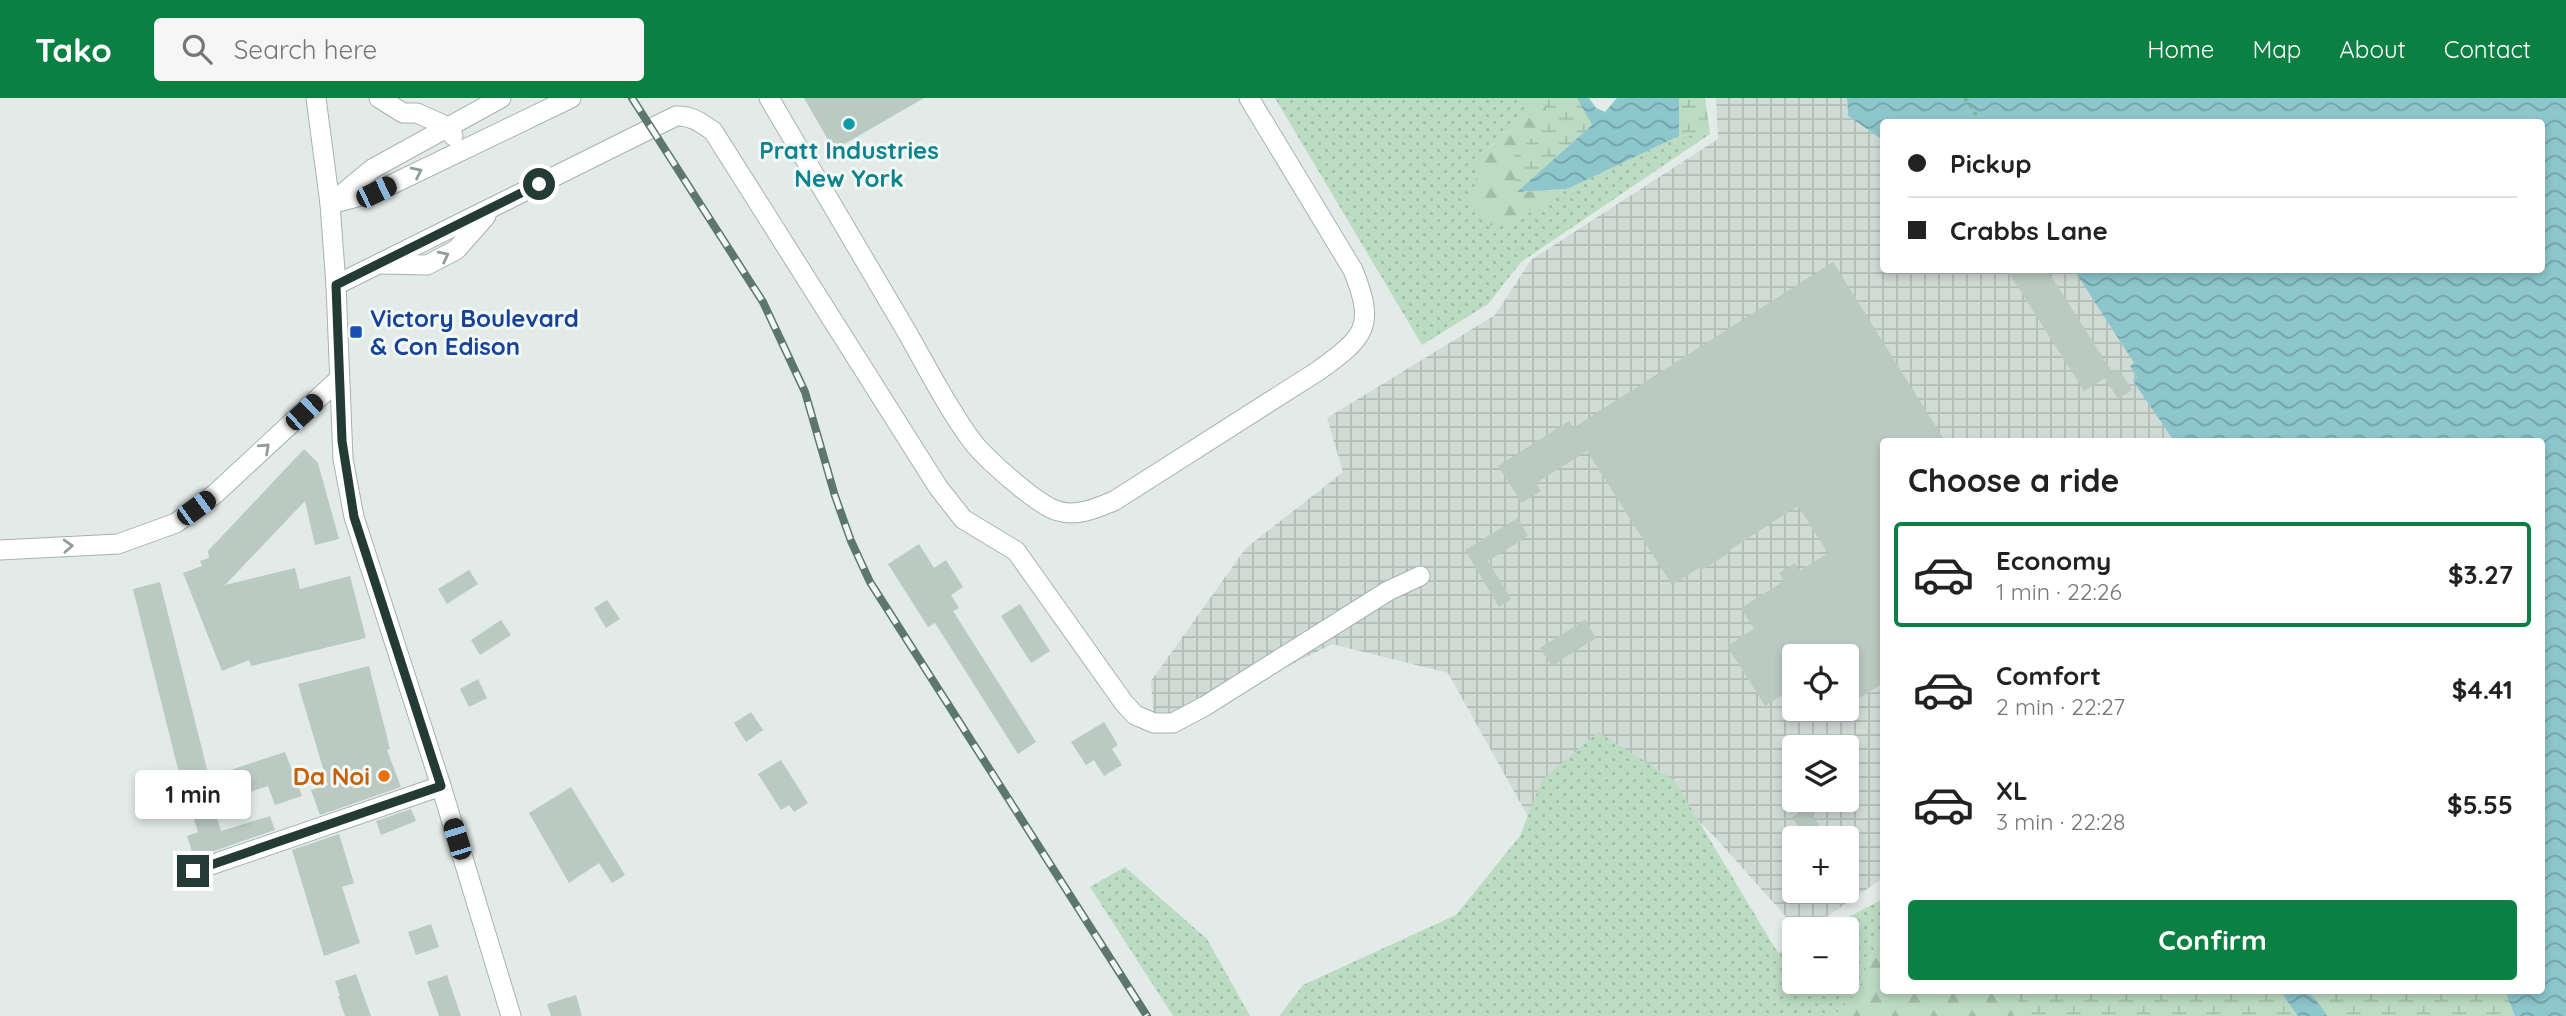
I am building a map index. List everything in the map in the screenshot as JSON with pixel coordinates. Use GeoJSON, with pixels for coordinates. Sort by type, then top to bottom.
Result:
{"type":"FeatureCollection","features":[{"type":"Feature","properties":{"kind":"street"},"geometry":{"type":"LineString","coordinates":[[316,98],[330,204],[343,459],[354,517],[441,786],[511,1016]]}},
{"type":"Feature","properties":{"kind":"street"},"geometry":{"type":"LineString","coordinates":[[379,98],[403,113],[417,113],[448,127],[461,151]]}},
{"type":"Feature","properties":{"kind":"street"},"geometry":{"type":"LineString","coordinates":[[401,98],[417,113]]}},
{"type":"Feature","properties":{"kind":"street"},"geometry":{"type":"LineString","coordinates":[[330,204],[372,169],[501,98]]}},
{"type":"Feature","properties":{"kind":"street"},"geometry":{"type":"LineString","coordinates":[[330,204],[376,192],[571,98]]}},
{"type":"Feature","properties":{"kind":"street"},"geometry":{"type":"LineString","coordinates":[[769,98],[930,374],[973,442],[1001,470],[1048,508],[1060,512],[1080,512],[1114,501],[1318,371],[1353,344],[1364,324],[1364,298],[1353,270],[1249,98]]}},
{"type":"Feature","properties":{"kind":"street"},"geometry":{"type":"LineString","coordinates":[[336,285],[378,264],[427,265],[456,250],[494,207],[676,116],[685,116],[713,131],[939,487],[963,519],[1016,551],[1135,715],[1154,723],[1173,723],[1195,712],[1388,591],[1420,576]]}},
{"type":"Feature","properties":{"kind":"street"},"geometry":{"type":"LineString","coordinates":[[0,550],[118,544],[176,523],[215,494],[339,379]]}},
{"type":"Feature","properties":{"kind":"street"},"geometry":{"type":"LineString","coordinates":[[193,871],[441,786]]}},
{"type":"Feature","properties":{"kind":"path"},"geometry":{"type":"LineString","coordinates":[[1965,98],[1980,119]]}},
{"type":"Feature","properties":{"kind":"shaded area"},"geometry":{"type":"Polygon","coordinates":[[[1716,98],[1847,98],[1848,116],[1880,138],[1880,273],[2076,273],[2134,363],[2137,377],[2134,381],[2172,438],[1880,438],[1880,880],[1859,895],[1859,826],[1782,826],[1782,903],[1847,903],[1826,917],[1786,917],[1713,835],[1616,744],[1531,822],[1448,673],[1332,644],[1155,733],[1151,681],[1246,548],[1343,472],[1327,418],[1495,315],[1531,260],[1718,139],[1716,98]]]}},
{"type":"Feature","properties":{"kind":"green space"},"geometry":{"type":"Polygon","coordinates":[[[1275,98],[1527,98],[1527,117],[1482,153],[1513,223],[1567,189],[1679,136],[1710,134],[1521,262],[1488,304],[1422,345],[1275,98]]]}},
{"type":"Feature","properties":{"kind":"green space"},"geometry":{"type":"Polygon","coordinates":[[[1527,98],[1577,98],[1518,192],[1567,189],[1513,223],[1486,226],[1471,201],[1482,153],[1527,117],[1527,98]]]}},
{"type":"Feature","properties":{"kind":"green space"},"geometry":{"type":"Polygon","coordinates":[[[1547,98],[1577,98],[1592,125],[1517,192],[1514,156],[1545,125],[1547,98]]]}},
{"type":"Feature","properties":{"kind":"green space"},"geometry":{"type":"Polygon","coordinates":[[[1679,98],[1705,98],[1710,134],[1679,136],[1679,98]]]}},
{"type":"Feature","properties":{"kind":"green space"},"geometry":{"type":"Polygon","coordinates":[[[1598,732],[1674,780],[1778,953],[1782,951],[1782,994],[1855,994],[1834,1016],[1279,1016],[1303,985],[1456,915],[1520,836],[1542,780],[1598,732]]]}},
{"type":"Feature","properties":{"kind":"green space"},"geometry":{"type":"Polygon","coordinates":[[[1125,867],[1207,939],[1250,1016],[1173,1016],[1090,887],[1125,867]]]}},
{"type":"Feature","properties":{"kind":"green space"},"geometry":{"type":"Polygon","coordinates":[[[1880,901],[1880,935],[1859,987],[1859,917],[1848,917],[1880,901]]]}},
{"type":"Feature","properties":{"kind":"green space"},"geometry":{"type":"Polygon","coordinates":[[[1880,935],[1880,994],[2016,994],[2022,1016],[1834,1016],[1855,994],[1859,994],[1859,987],[1880,935]]]}},
{"type":"Feature","properties":{"kind":"green space"},"geometry":{"type":"Polygon","coordinates":[[[2016,994],[2287,994],[2283,995],[2299,1014],[2298,1016],[2022,1016],[2016,994]]]}},
{"type":"Feature","properties":{"kind":"green space"},"geometry":{"type":"Polygon","coordinates":[[[2308,994],[2506,994],[2515,1016],[2327,1016],[2308,994]]]}},
{"type":"Feature","properties":{"kind":"water"},"geometry":{"type":"Polygon","coordinates":[[[1577,98],[1589,98],[1596,108],[1605,112],[1617,98],[1679,98],[1679,136],[1567,189],[1517,192],[1592,125],[1577,98]]]}},
{"type":"Feature","properties":{"kind":"water"},"geometry":{"type":"Polygon","coordinates":[[[1847,98],[2566,98],[2566,1016],[2515,1016],[2506,994],[2545,994],[2545,438],[2172,438],[2133,381],[2137,377],[2130,366],[2134,363],[2076,273],[2545,273],[2545,119],[1880,119],[1880,138],[1848,116],[1847,98]]]}},
{"type":"Feature","properties":{"kind":"water"},"geometry":{"type":"Polygon","coordinates":[[[2308,994],[2319,1003],[2327,1016],[2298,1016],[2283,995],[2308,994]]]}},
{"type":"Feature","properties":{"kind":"building","name":"Pratt Industries New York"},"geometry":{"type":"Polygon","coordinates":[[[804,98],[924,98],[834,150],[804,98]]]}},
{"type":"Feature","properties":{"kind":"building"},"geometry":{"type":"Polygon","coordinates":[[[1833,262],[1943,438],[1880,438],[1880,685],[1859,699],[1859,644],[1782,644],[1782,695],[1765,706],[1727,646],[1754,629],[1741,608],[1784,581],[1779,573],[1795,563],[1800,571],[1828,553],[1798,506],[1704,569],[1699,568],[1672,585],[1587,451],[1536,483],[1541,491],[1522,503],[1498,466],[1569,421],[1573,428],[1833,262]]]}},
{"type":"Feature","properties":{"kind":"building"},"geometry":{"type":"Polygon","coordinates":[[[2009,273],[2049,273],[2113,373],[2119,369],[2132,390],[2118,399],[2105,379],[2110,375],[2084,391],[2009,273]]]}},
{"type":"Feature","properties":{"kind":"building"},"geometry":{"type":"Polygon","coordinates":[[[304,449],[318,463],[339,539],[315,545],[305,501],[225,585],[295,568],[300,589],[350,576],[366,638],[251,666],[249,660],[222,671],[183,573],[202,566],[200,561],[209,558],[208,551],[304,449]]]}},
{"type":"Feature","properties":{"kind":"building"},"geometry":{"type":"Polygon","coordinates":[[[1518,518],[1528,536],[1488,561],[1511,599],[1499,607],[1465,550],[1518,518]]]}},
{"type":"Feature","properties":{"kind":"building"},"geometry":{"type":"Polygon","coordinates":[[[919,544],[934,568],[946,560],[963,587],[951,595],[959,608],[953,611],[1036,742],[1018,754],[935,623],[928,627],[888,564],[919,544]]]}},
{"type":"Feature","properties":{"kind":"building"},"geometry":{"type":"Polygon","coordinates":[[[469,570],[478,584],[447,604],[438,589],[469,570]]]}},
{"type":"Feature","properties":{"kind":"building"},"geometry":{"type":"Polygon","coordinates":[[[160,582],[209,777],[285,752],[302,796],[275,805],[268,786],[213,804],[221,831],[270,816],[275,830],[194,858],[187,836],[198,832],[179,773],[133,589],[160,582]]]}},
{"type":"Feature","properties":{"kind":"building"},"geometry":{"type":"Polygon","coordinates":[[[607,600],[620,619],[606,628],[594,608],[607,600]]]}},
{"type":"Feature","properties":{"kind":"building"},"geometry":{"type":"Polygon","coordinates":[[[1020,604],[1050,651],[1031,663],[1001,616],[1020,604]]]}},
{"type":"Feature","properties":{"kind":"building"},"geometry":{"type":"Polygon","coordinates":[[[501,620],[511,635],[480,655],[471,640],[501,620]]]}},
{"type":"Feature","properties":{"kind":"building"},"geometry":{"type":"Polygon","coordinates":[[[1585,620],[1596,638],[1552,666],[1540,648],[1585,620]]]}},
{"type":"Feature","properties":{"kind":"building"},"geometry":{"type":"Polygon","coordinates":[[[369,666],[390,749],[387,750],[401,787],[320,815],[311,790],[328,785],[298,684],[369,666]]]}},
{"type":"Feature","properties":{"kind":"building"},"geometry":{"type":"Polygon","coordinates":[[[478,679],[487,698],[469,707],[460,689],[478,679]]]}},
{"type":"Feature","properties":{"kind":"building"},"geometry":{"type":"Polygon","coordinates":[[[751,712],[763,730],[746,742],[734,723],[751,712]]]}},
{"type":"Feature","properties":{"kind":"building"},"geometry":{"type":"Polygon","coordinates":[[[1104,722],[1118,745],[1112,749],[1122,765],[1104,776],[1094,760],[1086,765],[1071,742],[1104,722]]]}},
{"type":"Feature","properties":{"kind":"building"},"geometry":{"type":"Polygon","coordinates":[[[781,760],[808,803],[794,812],[789,805],[781,810],[758,774],[781,760]]]}},
{"type":"Feature","properties":{"kind":"building"},"geometry":{"type":"Polygon","coordinates":[[[571,787],[625,875],[612,883],[599,863],[569,883],[529,813],[571,787]]]}},
{"type":"Feature","properties":{"kind":"building"},"geometry":{"type":"Polygon","coordinates":[[[411,809],[416,821],[381,835],[376,821],[411,809]]]}},
{"type":"Feature","properties":{"kind":"building"},"geometry":{"type":"Polygon","coordinates":[[[1800,812],[1811,812],[1819,826],[1798,826],[1792,817],[1800,812]]]}},
{"type":"Feature","properties":{"kind":"building"},"geometry":{"type":"Polygon","coordinates":[[[339,834],[354,883],[342,887],[360,943],[324,956],[292,850],[339,834]]]}},
{"type":"Feature","properties":{"kind":"building"},"geometry":{"type":"Polygon","coordinates":[[[431,924],[439,947],[416,955],[408,932],[431,924]]]}},
{"type":"Feature","properties":{"kind":"building"},"geometry":{"type":"Polygon","coordinates":[[[356,974],[371,1016],[345,1016],[335,981],[356,974]]]}},
{"type":"Feature","properties":{"kind":"building"},"geometry":{"type":"Polygon","coordinates":[[[447,975],[461,1016],[439,1016],[427,982],[447,975]]]}},
{"type":"Feature","properties":{"kind":"building"},"geometry":{"type":"Polygon","coordinates":[[[576,995],[582,1016],[551,1016],[547,1004],[576,995]]]}},
{"type":"Feature","properties":{"kind":"railway"},"geometry":{"type":"LineString","coordinates":[[632,98],[763,302],[805,392],[835,496],[851,541],[870,582],[1147,1016]]}},
{"type":"Feature","properties":{"kind":"place","name":"Pratt Industries New York"},"geometry":{"type":"Point","coordinates":[849,124]}},
{"type":"Feature","properties":{"kind":"place","name":"Victory Boulevard & Con Edison"},"geometry":{"type":"Point","coordinates":[356,332]}},
{"type":"Feature","properties":{"kind":"place","name":"Da Noi"},"geometry":{"type":"Point","coordinates":[384,776]}},
{"type":"Feature","properties":{"kind":"route"},"geometry":{"type":"LineString","coordinates":[[193,871],[441,786],[354,517],[343,459],[336,285],[539,184]]}}]}
